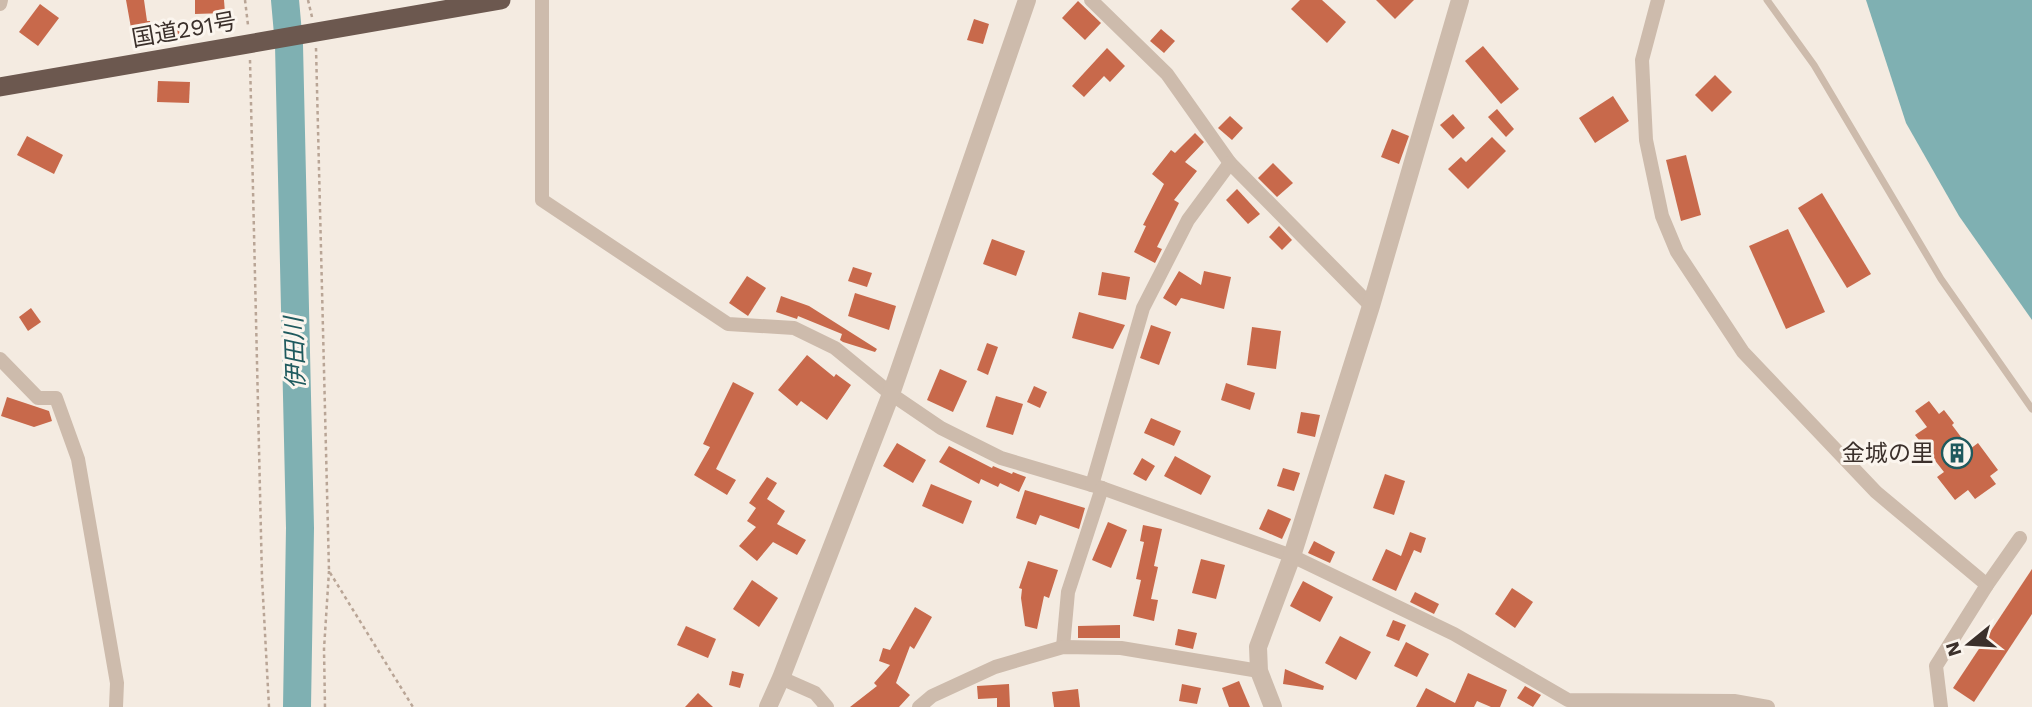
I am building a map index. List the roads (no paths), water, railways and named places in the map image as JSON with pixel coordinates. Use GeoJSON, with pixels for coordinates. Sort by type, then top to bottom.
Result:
{"type":"FeatureCollection","features":[{"type":"Feature","properties":{"kind":"highway","name":"国道291号"},"geometry":{"type":"LineString","coordinates":[[0,87],[501,0]]}},
{"type":"Feature","properties":{"kind":"street"},"geometry":{"type":"LineString","coordinates":[[542,0],[542,200],[728,324],[794,328],[835,348],[891,394],[942,428],[1001,458],[1097,486],[1292,556],[1454,634],[1568,700],[1734,701],[1768,707]]}},
{"type":"Feature","properties":{"kind":"street"},"geometry":{"type":"LineString","coordinates":[[768,707],[891,394],[1027,0]]}},
{"type":"Feature","properties":{"kind":"street"},"geometry":{"type":"LineString","coordinates":[[1091,0],[1167,74],[1230,163],[1370,306]]}},
{"type":"Feature","properties":{"kind":"street"},"geometry":{"type":"LineString","coordinates":[[1273,707],[1259,671],[1258,646],[1292,556],[1461,0]]}},
{"type":"Feature","properties":{"kind":"street"},"geometry":{"type":"LineString","coordinates":[[1658,0],[1642,60],[1646,139],[1662,216],[1676,252],[1743,352],[1876,492],[1987,585]]}},
{"type":"Feature","properties":{"kind":"street"},"geometry":{"type":"LineString","coordinates":[[1063,647],[1068,592],[1143,308],[1188,220],[1230,163]]}},
{"type":"Feature","properties":{"kind":"street"},"geometry":{"type":"LineString","coordinates":[[0,359],[38,398],[57,398],[78,459],[117,683],[116,707]]}},
{"type":"Feature","properties":{"kind":"street"},"geometry":{"type":"LineString","coordinates":[[1941,707],[1936,666],[1987,585],[2026,538]]}},
{"type":"Feature","properties":{"kind":"street"},"geometry":{"type":"LineString","coordinates":[[919,707],[932,696],[995,667],[1063,647],[1121,648],[1259,671]]}},
{"type":"Feature","properties":{"kind":"street"},"geometry":{"type":"LineString","coordinates":[[781,678],[815,694],[827,707]]}},
{"type":"Feature","properties":{"kind":"lane"},"geometry":{"type":"LineString","coordinates":[[1767,0],[1814,65],[1941,279],[2032,409]]}},
{"type":"Feature","properties":{"kind":"water"},"geometry":{"type":"Polygon","coordinates":[[[1866,0],[2032,0],[2032,320],[1959,216],[1906,123],[1866,0]]]}},
{"type":"Feature","properties":{"kind":"waterway","name":"伊田川"},"geometry":{"type":"LineString","coordinates":[[285,0],[289,45],[300,528],[297,707]]}},
{"type":"Feature","properties":{"kind":"place","name":"金城の里"},"geometry":{"type":"Point","coordinates":[1957,453]}}]}
